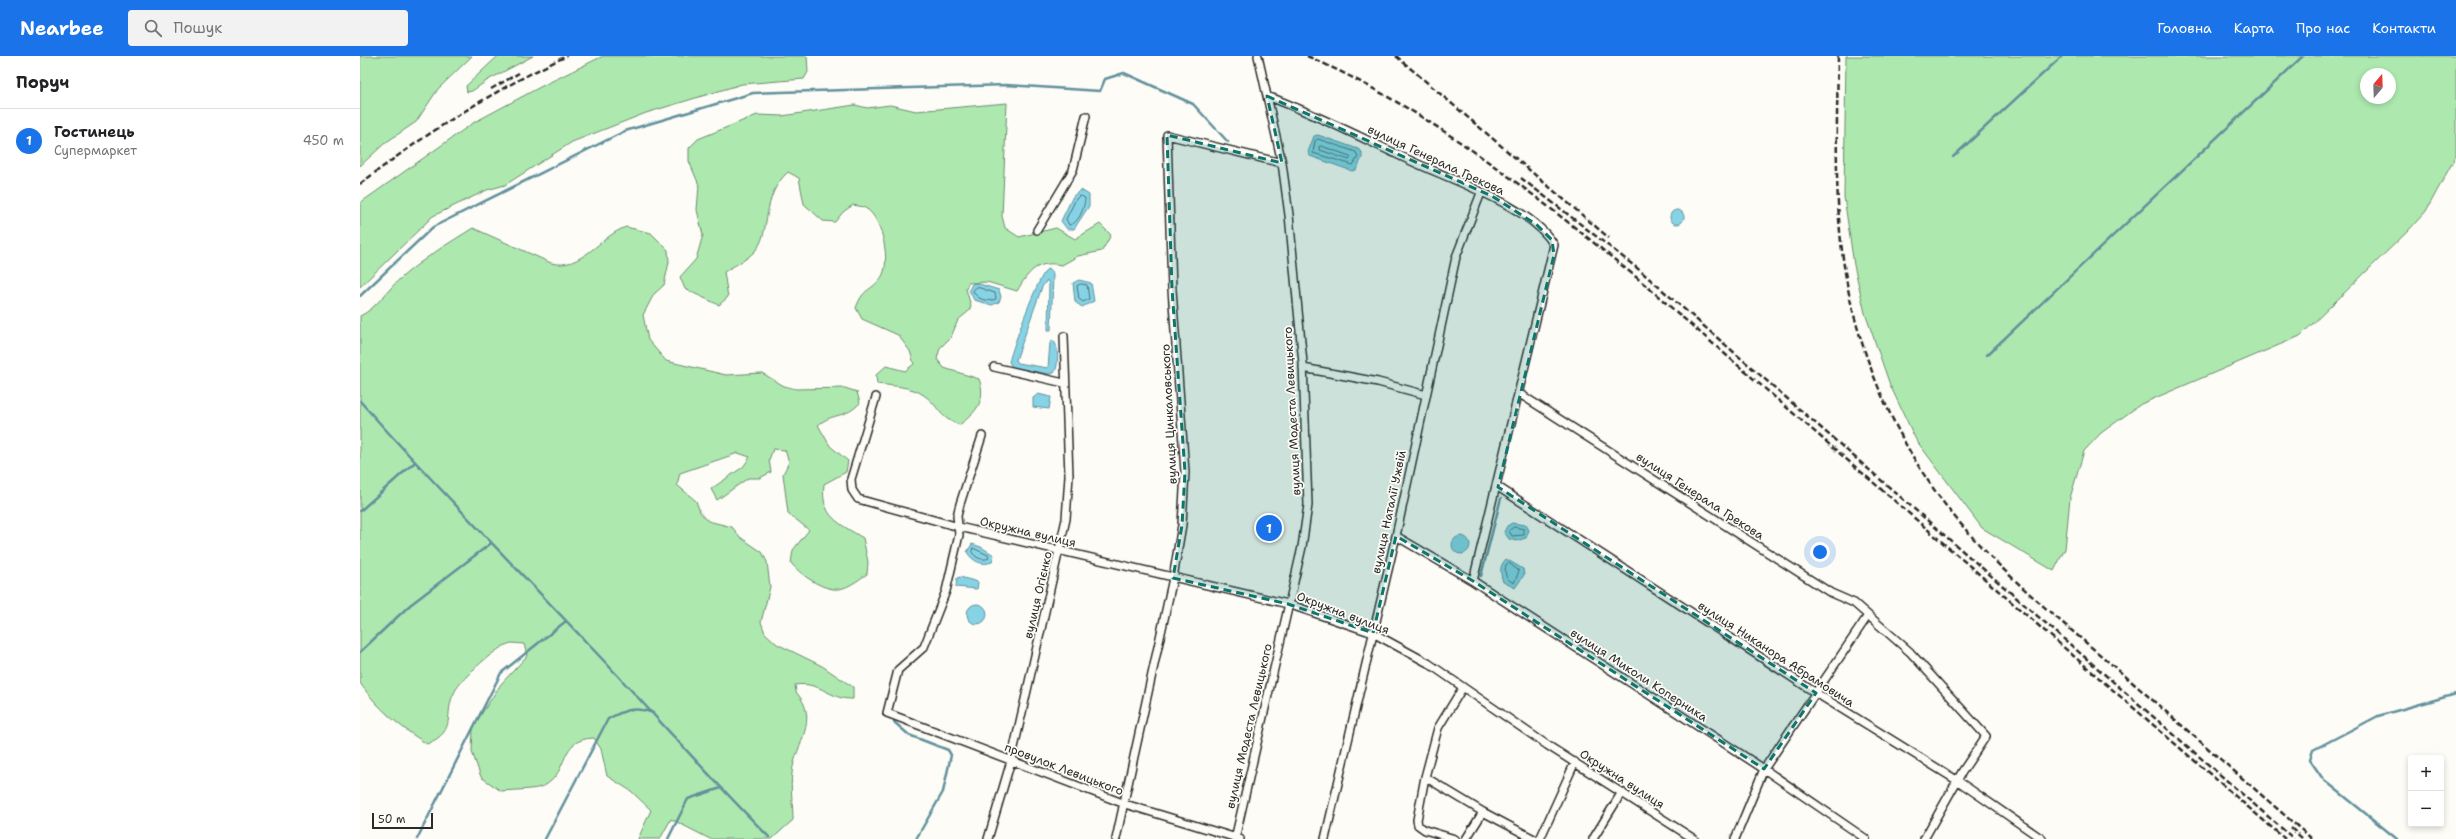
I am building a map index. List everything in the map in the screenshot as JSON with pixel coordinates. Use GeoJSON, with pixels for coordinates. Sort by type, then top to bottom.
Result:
{"type":"FeatureCollection","features":[{"type":"Feature","properties":{"kind":"street","name":"вулиця Модеста Левицького"},"geometry":{"type":"LineString","coordinates":[[1236,839],[1302,547],[1308,505],[1303,368],[1289,215],[1282,163],[1258,56]]}},
{"type":"Feature","properties":{"kind":"street","name":"вулиця Генерала Грекова"},"geometry":{"type":"LineString","coordinates":[[1267,96],[1298,107],[1481,193],[1492,196],[1536,225],[1554,245],[1498,487],[1473,581]]}},
{"type":"Feature","properties":{"kind":"street"},"geometry":{"type":"LineString","coordinates":[[1037,230],[1073,170],[1086,116]]}},
{"type":"Feature","properties":{"kind":"street","name":"вулиця Цинкаловського"},"geometry":{"type":"LineString","coordinates":[[1116,839],[1125,804],[1173,578],[1182,525],[1185,472],[1172,289],[1167,135],[1282,163]]}},
{"type":"Feature","properties":{"kind":"street","name":"вулиця Наталії Ужвій"},"geometry":{"type":"LineString","coordinates":[[1325,839],[1396,536],[1456,257],[1481,193]]}},
{"type":"Feature","properties":{"kind":"street","name":"вулиця Огієнко"},"geometry":{"type":"LineString","coordinates":[[988,839],[1011,761],[1066,519],[1069,476],[1064,383],[1064,336]]}},
{"type":"Feature","properties":{"kind":"street"},"geometry":{"type":"LineString","coordinates":[[994,367],[1064,383]]}},
{"type":"Feature","properties":{"kind":"street"},"geometry":{"type":"LineString","coordinates":[[1303,368],[1378,382],[1426,395]]}},
{"type":"Feature","properties":{"kind":"street","name":"вулиця Генерала Грекова"},"geometry":{"type":"LineString","coordinates":[[1520,394],[1831,593],[1846,598],[1910,652],[1986,736],[1958,781]]}},
{"type":"Feature","properties":{"kind":"street","name":"Окружна вулиця"},"geometry":{"type":"LineString","coordinates":[[876,397],[851,479],[852,490],[858,499],[870,504],[959,527],[1288,604],[1373,633],[1428,663],[1463,688],[1694,839]]}},
{"type":"Feature","properties":{"kind":"street"},"geometry":{"type":"LineString","coordinates":[[959,527],[957,516],[960,504],[982,436]]}},
{"type":"Feature","properties":{"kind":"street","name":"вулиця Никанора Абрамовича"},"geometry":{"type":"LineString","coordinates":[[1498,487],[1816,693],[1958,781],[2042,839]]}},
{"type":"Feature","properties":{"kind":"street","name":"провулок Левицького"},"geometry":{"type":"LineString","coordinates":[[959,527],[946,591],[932,629],[924,647],[906,661],[898,670],[888,713],[1125,804],[1236,839]]}},
{"type":"Feature","properties":{"kind":"street","name":"вулиця Миколи Коперника"},"geometry":{"type":"LineString","coordinates":[[1396,536],[1473,581],[1764,769],[1866,839]]}},
{"type":"Feature","properties":{"kind":"street"},"geometry":{"type":"LineString","coordinates":[[1734,839],[1764,769],[1867,617]]}},
{"type":"Feature","properties":{"kind":"street"},"geometry":{"type":"LineString","coordinates":[[1455,839],[1425,830],[1418,825],[1417,820],[1425,777],[1438,728],[1463,688]]}},
{"type":"Feature","properties":{"kind":"street"},"geometry":{"type":"LineString","coordinates":[[1540,839],[1575,762]]}},
{"type":"Feature","properties":{"kind":"street"},"geometry":{"type":"LineString","coordinates":[[1425,777],[1483,812],[1534,839]]}},
{"type":"Feature","properties":{"kind":"street"},"geometry":{"type":"LineString","coordinates":[[1924,839],[1958,781]]}},
{"type":"Feature","properties":{"kind":"street"},"geometry":{"type":"LineString","coordinates":[[1593,839],[1622,792]]}},
{"type":"Feature","properties":{"kind":"street"},"geometry":{"type":"LineString","coordinates":[[1466,839],[1483,812]]}},
{"type":"Feature","properties":{"kind":"highlighted area"},"geometry":{"type":"Polygon","coordinates":[[[1267,96],[1492,196],[1537,225],[1552,240],[1554,255],[1498,487],[1816,693],[1764,769],[1473,581],[1396,536],[1373,633],[1288,604],[1173,578],[1182,525],[1185,472],[1172,289],[1167,135],[1282,163],[1267,96]]]}},
{"type":"Feature","properties":{"kind":"green space"},"geometry":{"type":"Polygon","coordinates":[[[360,56],[472,56],[438,89],[416,122],[385,143],[360,166],[360,56]]]}},
{"type":"Feature","properties":{"kind":"green space"},"geometry":{"type":"Polygon","coordinates":[[[498,56],[533,56],[488,80],[472,91],[467,92],[466,86],[498,56]]]}},
{"type":"Feature","properties":{"kind":"green space"},"geometry":{"type":"Polygon","coordinates":[[[603,56],[807,56],[808,72],[804,79],[742,84],[646,113],[572,142],[505,185],[487,190],[433,216],[360,287],[360,203],[473,123],[542,86],[603,56]]]}},
{"type":"Feature","properties":{"kind":"green space"},"geometry":{"type":"Polygon","coordinates":[[[1846,56],[2456,56],[2456,156],[2426,211],[2408,231],[2300,336],[2141,404],[2101,433],[2084,451],[2070,498],[2065,549],[2054,571],[1982,528],[1916,440],[1890,385],[1865,313],[1854,265],[1844,197],[1846,56]]]}},
{"type":"Feature","properties":{"kind":"green space"},"geometry":{"type":"Polygon","coordinates":[[[1007,103],[1002,216],[1005,228],[1019,237],[1056,228],[1075,239],[1100,224],[1111,235],[1102,251],[1078,256],[1062,265],[1046,264],[1040,266],[1030,273],[1017,291],[987,282],[968,283],[966,289],[971,306],[969,311],[958,320],[951,337],[940,348],[937,359],[944,368],[979,379],[982,393],[981,400],[975,411],[959,425],[943,415],[925,396],[914,390],[877,384],[876,375],[886,366],[905,371],[914,364],[910,351],[898,335],[862,319],[856,308],[864,293],[881,278],[886,262],[884,240],[876,220],[864,207],[853,205],[843,212],[835,222],[823,221],[804,204],[799,178],[788,172],[773,192],[763,234],[755,251],[740,263],[724,272],[728,297],[719,305],[685,289],[680,277],[696,259],[703,235],[697,210],[699,185],[689,161],[689,148],[698,139],[757,115],[782,116],[855,105],[867,108],[890,105],[916,111],[1007,103]]]}},
{"type":"Feature","properties":{"kind":"green space"},"geometry":{"type":"Polygon","coordinates":[[[626,227],[651,233],[668,250],[669,262],[664,285],[654,294],[643,315],[648,340],[666,361],[726,375],[762,373],[784,386],[796,389],[845,388],[857,392],[860,403],[855,408],[844,414],[829,418],[818,425],[830,446],[848,461],[846,472],[824,484],[825,504],[828,512],[833,518],[863,538],[868,562],[867,574],[847,587],[833,589],[821,586],[804,576],[791,563],[793,550],[809,530],[788,513],[783,474],[789,462],[785,450],[773,449],[769,460],[771,472],[760,478],[748,478],[717,500],[711,489],[743,467],[750,457],[738,453],[680,473],[677,485],[696,501],[700,512],[708,521],[732,527],[740,537],[762,552],[767,562],[770,587],[761,622],[765,633],[777,644],[822,666],[853,687],[853,699],[845,699],[812,686],[804,684],[795,685],[796,692],[803,702],[807,722],[794,762],[791,779],[793,820],[772,839],[710,839],[671,819],[660,839],[638,839],[651,810],[631,791],[607,776],[601,749],[594,738],[582,740],[574,744],[565,757],[558,772],[552,780],[544,786],[530,789],[501,791],[481,777],[472,752],[473,727],[501,684],[527,656],[524,644],[511,643],[505,645],[480,663],[465,678],[455,691],[451,700],[448,721],[443,733],[437,739],[427,744],[390,717],[374,701],[360,683],[360,316],[372,308],[410,270],[473,228],[551,263],[562,264],[572,262],[581,257],[617,231],[626,227]]]}},
{"type":"Feature","properties":{"kind":"water"},"geometry":{"type":"Polygon","coordinates":[[[1318,135],[1358,149],[1362,152],[1362,158],[1356,170],[1352,171],[1310,156],[1308,152],[1314,136],[1318,135]]]}},
{"type":"Feature","properties":{"kind":"water"},"geometry":{"type":"Polygon","coordinates":[[[1081,190],[1089,195],[1089,206],[1074,229],[1067,229],[1061,221],[1073,196],[1081,190]]]}},
{"type":"Feature","properties":{"kind":"water"},"geometry":{"type":"Polygon","coordinates":[[[1674,210],[1680,210],[1684,214],[1684,220],[1680,224],[1674,224],[1670,220],[1670,214],[1674,210]]]}},
{"type":"Feature","properties":{"kind":"water"},"geometry":{"type":"Polygon","coordinates":[[[1047,269],[1052,271],[1053,275],[1051,330],[1048,330],[1049,284],[1047,280],[1042,287],[1016,360],[1018,363],[1048,368],[1050,343],[1053,340],[1057,351],[1057,366],[1054,373],[1049,374],[1013,368],[1009,362],[1020,328],[1037,286],[1047,269]]]}},
{"type":"Feature","properties":{"kind":"water"},"geometry":{"type":"Polygon","coordinates":[[[1079,280],[1091,283],[1094,301],[1082,307],[1075,302],[1073,283],[1079,280]]]}},
{"type":"Feature","properties":{"kind":"water"},"geometry":{"type":"Polygon","coordinates":[[[976,283],[999,290],[1001,297],[999,302],[992,305],[974,300],[969,290],[972,284],[976,283]]]}},
{"type":"Feature","properties":{"kind":"water"},"geometry":{"type":"Polygon","coordinates":[[[1038,394],[1051,397],[1049,409],[1033,407],[1033,398],[1038,394]]]}},
{"type":"Feature","properties":{"kind":"water"},"geometry":{"type":"Polygon","coordinates":[[[1512,523],[1526,525],[1529,530],[1526,538],[1516,541],[1509,539],[1504,532],[1507,526],[1512,523]]]}},
{"type":"Feature","properties":{"kind":"water"},"geometry":{"type":"Polygon","coordinates":[[[1461,536],[1467,539],[1470,545],[1467,551],[1461,554],[1455,551],[1452,545],[1455,539],[1461,536]]]}},
{"type":"Feature","properties":{"kind":"water"},"geometry":{"type":"Polygon","coordinates":[[[972,544],[981,547],[994,555],[992,562],[981,563],[974,560],[967,552],[972,544]]]}},
{"type":"Feature","properties":{"kind":"water"},"geometry":{"type":"Polygon","coordinates":[[[1506,559],[1523,569],[1524,575],[1515,588],[1503,582],[1502,579],[1501,567],[1506,559]]]}},
{"type":"Feature","properties":{"kind":"water"},"geometry":{"type":"Polygon","coordinates":[[[960,577],[978,582],[977,589],[956,587],[957,578],[960,577]]]}},
{"type":"Feature","properties":{"kind":"water"},"geometry":{"type":"Polygon","coordinates":[[[977,604],[984,607],[987,614],[984,621],[977,624],[970,621],[967,614],[970,607],[977,604]]]}},
{"type":"Feature","properties":{"kind":"waterway"},"geometry":{"type":"LineString","coordinates":[[1953,157],[2062,56]]}},
{"type":"Feature","properties":{"kind":"waterway"},"geometry":{"type":"LineString","coordinates":[[1987,355],[2303,56]]}},
{"type":"Feature","properties":{"kind":"waterway"},"geometry":{"type":"LineString","coordinates":[[360,296],[433,227],[625,131],[753,93],[1006,85],[1100,91],[1105,79],[1124,73],[1193,104],[1228,142]]}},
{"type":"Feature","properties":{"kind":"waterway"},"geometry":{"type":"LineString","coordinates":[[360,401],[444,493],[769,837]]}},
{"type":"Feature","properties":{"kind":"waterway"},"geometry":{"type":"LineString","coordinates":[[360,511],[414,463]]}},
{"type":"Feature","properties":{"kind":"waterway"},"geometry":{"type":"LineString","coordinates":[[1481,576],[1501,498]]}},
{"type":"Feature","properties":{"kind":"waterway"},"geometry":{"type":"LineString","coordinates":[[360,652],[410,605],[490,544]]}},
{"type":"Feature","properties":{"kind":"waterway"},"geometry":{"type":"LineString","coordinates":[[417,839],[501,673],[566,621]]}},
{"type":"Feature","properties":{"kind":"waterway"},"geometry":{"type":"LineString","coordinates":[[2397,839],[2323,779],[2310,760],[2313,750],[2378,716],[2456,694]]}},
{"type":"Feature","properties":{"kind":"waterway"},"geometry":{"type":"LineString","coordinates":[[545,839],[608,719],[619,713],[635,709],[653,713]]}},
{"type":"Feature","properties":{"kind":"waterway"},"geometry":{"type":"LineString","coordinates":[[894,722],[909,735],[948,750],[951,755],[943,792],[916,839]]}},
{"type":"Feature","properties":{"kind":"waterway"},"geometry":{"type":"LineString","coordinates":[[668,839],[688,799],[721,788]]}},
{"type":"Feature","properties":{"kind":"railway"},"geometry":{"type":"LineString","coordinates":[[360,184],[409,148],[460,114],[513,83],[567,56]]}},
{"type":"Feature","properties":{"kind":"railway"},"geometry":{"type":"LineString","coordinates":[[1307,56],[1396,102],[1479,155],[1519,184],[1636,277],[2285,839]]}},
{"type":"Feature","properties":{"kind":"railway"},"geometry":{"type":"LineString","coordinates":[[1396,56],[1609,238]]}},
{"type":"Feature","properties":{"kind":"railway"},"geometry":{"type":"LineString","coordinates":[[1838,56],[1838,202],[1843,260],[1848,289],[1866,354],[1892,418],[1908,449],[1946,506],[1985,551],[2004,570],[2043,606],[2312,839]]}},
{"type":"Feature","properties":{"kind":"railway"},"geometry":{"type":"LineString","coordinates":[[491,89],[519,73]]}},
{"type":"Feature","properties":{"kind":"railway"},"geometry":{"type":"LineString","coordinates":[[1521,178],[1637,268],[2294,839]]}},
{"type":"Feature","properties":{"kind":"railway"},"geometry":{"type":"LineString","coordinates":[[2291,828],[2303,839]]}},
{"type":"Feature","properties":{"kind":"place","name":"Гостинець"},"geometry":{"type":"Point","coordinates":[1269,528]}}]}
